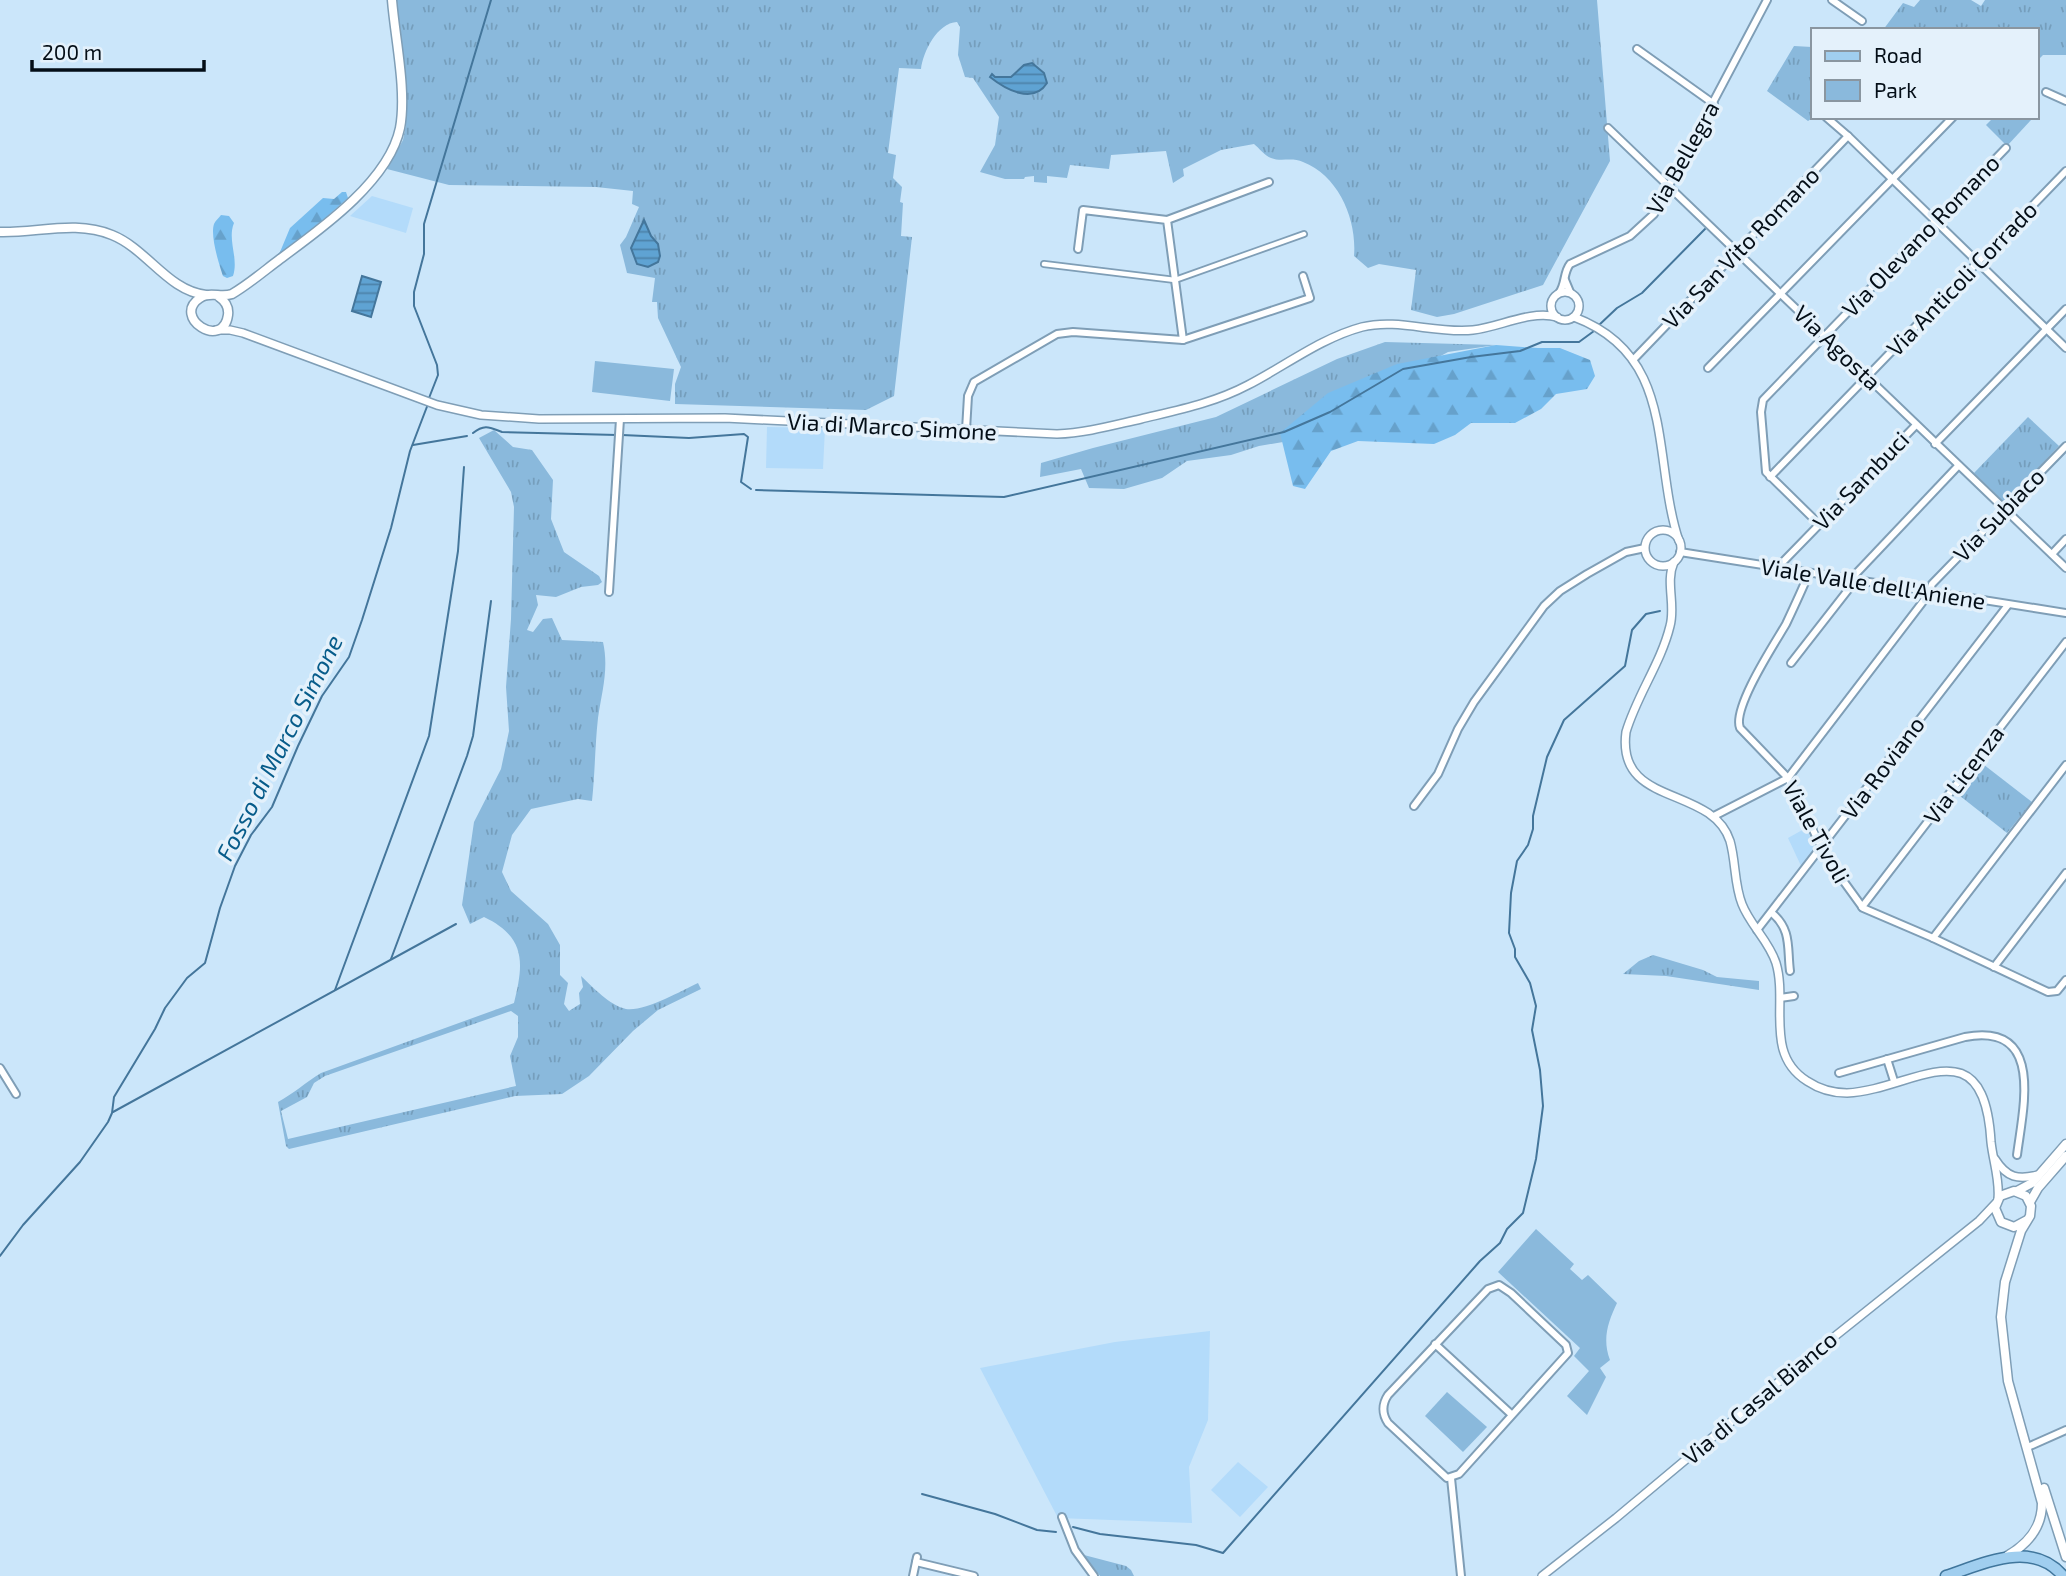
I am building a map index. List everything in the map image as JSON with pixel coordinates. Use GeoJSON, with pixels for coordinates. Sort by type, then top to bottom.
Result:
{"type":"FeatureCollection","features":[{"type":"Feature","properties":{"kind":"main road"},"geometry":{"type":"LineString","coordinates":[[227,307],[236,292],[336,214],[370,180],[390,154],[398,136],[402,105],[391,0]]}},
{"type":"Feature","properties":{"kind":"main road"},"geometry":{"type":"LineString","coordinates":[[0,232],[67,227],[96,229],[122,239],[188,290],[219,297],[236,292]]}},
{"type":"Feature","properties":{"kind":"main road"},"geometry":{"type":"LineString","coordinates":[[175,282],[188,299],[192,316],[203,330],[215,330],[223,326],[228,318],[227,307],[219,297]]}},
{"type":"Feature","properties":{"kind":"main road"},"geometry":{"type":"LineString","coordinates":[[192,310],[197,300],[206,295]]}},
{"type":"Feature","properties":{"kind":"main road"},"geometry":{"type":"LineString","coordinates":[[2016,1247],[2015,1232],[1996,1213],[1997,1201],[2030,1185],[2066,1144]]}},
{"type":"Feature","properties":{"kind":"main road"},"geometry":{"type":"LineString","coordinates":[[2030,1202],[2038,1188],[2066,1156]]}},
{"type":"Feature","properties":{"kind":"main road"},"geometry":{"type":"LineString","coordinates":[[2004,1558],[2029,1539],[2041,1517],[2042,1497],[2025,1448],[2007,1374],[2001,1317],[2005,1282],[2031,1211],[2026,1196],[2014,1191]]}},
{"type":"Feature","properties":{"kind":"main road"},"geometry":{"type":"LineString","coordinates":[[2005,1224],[2019,1226],[2027,1220]]}},
{"type":"Feature","properties":{"kind":"main road"},"geometry":{"type":"LineString","coordinates":[[2024,1436],[2030,1446],[2066,1557]]}},
{"type":"Feature","properties":{"kind":"main road"},"geometry":{"type":"LineString","coordinates":[[1945,1576],[2018,1556],[2034,1557],[2052,1565],[2063,1576]]}},
{"type":"Feature","properties":{"kind":"street"},"geometry":{"type":"LineString","coordinates":[[1832,0],[1862,21]]}},
{"type":"Feature","properties":{"kind":"street","name":"Via Bellegra"},"geometry":{"type":"LineString","coordinates":[[1559,293],[1567,268],[1574,261],[1621,241],[1641,228],[1654,214],[1766,1]]}},
{"type":"Feature","properties":{"kind":"street"},"geometry":{"type":"LineString","coordinates":[[1637,49],[1714,104]]}},
{"type":"Feature","properties":{"kind":"street"},"geometry":{"type":"LineString","coordinates":[[2046,92],[2066,101]]}},
{"type":"Feature","properties":{"kind":"street"},"geometry":{"type":"LineString","coordinates":[[1828,119],[2066,348]]}},
{"type":"Feature","properties":{"kind":"street"},"geometry":{"type":"LineString","coordinates":[[1708,368],[1951,119]]}},
{"type":"Feature","properties":{"kind":"street","name":"Via Agosta"},"geometry":{"type":"LineString","coordinates":[[1608,128],[2066,568]]}},
{"type":"Feature","properties":{"kind":"street","name":"Via San Vito Romano"},"geometry":{"type":"LineString","coordinates":[[1633,360],[1848,136]]}},
{"type":"Feature","properties":{"kind":"street","name":"Via Olevano Romano"},"geometry":{"type":"LineString","coordinates":[[1770,477],[1765,466],[1761,412],[1763,400],[2006,148]]}},
{"type":"Feature","properties":{"kind":"street","name":"Via Anticoli Corrado"},"geometry":{"type":"LineString","coordinates":[[1770,477],[2066,171]]}},
{"type":"Feature","properties":{"kind":"street"},"geometry":{"type":"LineString","coordinates":[[1078,249],[1083,210],[1167,220],[1269,182]]}},
{"type":"Feature","properties":{"kind":"street"},"geometry":{"type":"LineString","coordinates":[[1167,220],[1183,340]]}},
{"type":"Feature","properties":{"kind":"street"},"geometry":{"type":"LineString","coordinates":[[1044,264],[1175,280],[1304,234]]}},
{"type":"Feature","properties":{"kind":"street"},"geometry":{"type":"LineString","coordinates":[[966,430],[968,396],[972,384],[1057,334],[1073,332],[1183,340],[1310,298],[1303,276]]}},
{"type":"Feature","properties":{"kind":"street"},"geometry":{"type":"LineString","coordinates":[[1565,279],[1570,292],[1577,297],[1593,324]]}},
{"type":"Feature","properties":{"kind":"street"},"geometry":{"type":"LineString","coordinates":[[1570,292],[1559,293],[1552,300],[1551,309],[1557,317],[1566,320],[1574,317],[1579,312],[1580,305]]}},
{"type":"Feature","properties":{"kind":"street","name":"Via di Marco Simone"},"geometry":{"type":"LineString","coordinates":[[215,330],[243,333],[436,405],[481,415],[521,419],[725,418],[1057,434],[1094,430],[1222,398],[1326,342],[1363,327],[1387,324],[1465,331],[1533,316],[1542,312],[1552,300]]}},
{"type":"Feature","properties":{"kind":"street"},"geometry":{"type":"LineString","coordinates":[[1936,444],[2066,309]]}},
{"type":"Feature","properties":{"kind":"street","name":"Via di Marco Simone"},"geometry":{"type":"LineString","coordinates":[[1533,316],[1557,317]]}},
{"type":"Feature","properties":{"kind":"street"},"geometry":{"type":"LineString","coordinates":[[1574,317],[1593,324],[1633,360],[1649,389],[1656,412],[1669,506],[1679,541],[1680,552],[1674,562],[1670,582],[1672,605],[1669,630],[1629,721],[1625,750],[1636,773],[1662,792],[1699,806],[1714,816],[1726,831],[1730,840],[1738,895],[1746,915],[1768,945],[1776,964],[1780,998],[1779,1033],[1781,1046],[1791,1066],[1806,1081],[1833,1092],[1848,1093],[1937,1071],[1958,1073],[1969,1078],[1985,1098],[1992,1125],[1992,1149],[1998,1184],[1997,1201]]}},
{"type":"Feature","properties":{"kind":"street","name":"Via di Marco Simone"},"geometry":{"type":"LineString","coordinates":[[228,318],[233,327],[243,333]]}},
{"type":"Feature","properties":{"kind":"street"},"geometry":{"type":"LineString","coordinates":[[608,592],[620,419]]}},
{"type":"Feature","properties":{"kind":"street","name":"Via Sambuci"},"geometry":{"type":"LineString","coordinates":[[1777,568],[1916,425]]}},
{"type":"Feature","properties":{"kind":"street","name":"Via Subiaco"},"geometry":{"type":"LineString","coordinates":[[1929,592],[1932,584],[2066,446]]}},
{"type":"Feature","properties":{"kind":"street"},"geometry":{"type":"LineString","coordinates":[[1791,663],[1853,580],[1958,466]]}},
{"type":"Feature","properties":{"kind":"street"},"geometry":{"type":"LineString","coordinates":[[1770,477],[1819,524]]}},
{"type":"Feature","properties":{"kind":"street"},"geometry":{"type":"LineString","coordinates":[[1669,506],[1665,526],[1648,538],[1645,548],[1647,557],[1665,571],[1670,582]]}},
{"type":"Feature","properties":{"kind":"street"},"geometry":{"type":"LineString","coordinates":[[1661,530],[1672,532],[1679,541]]}},
{"type":"Feature","properties":{"kind":"street"},"geometry":{"type":"LineString","coordinates":[[2052,554],[2066,539]]}},
{"type":"Feature","properties":{"kind":"street"},"geometry":{"type":"LineString","coordinates":[[1414,806],[1438,774],[1458,729],[1472,706],[1541,610],[1560,591],[1587,574],[1626,552],[1645,548]]}},
{"type":"Feature","properties":{"kind":"street","name":"Viale Valle dell'Aniene"},"geometry":{"type":"LineString","coordinates":[[1680,552],[2066,613]]}},
{"type":"Feature","properties":{"kind":"street"},"geometry":{"type":"LineString","coordinates":[[1657,565],[1674,562]]}},
{"type":"Feature","properties":{"kind":"street","name":"Viale Tivoli"},"geometry":{"type":"LineString","coordinates":[[1809,573],[1788,620],[1753,680],[1737,721],[1740,729],[1788,778],[1822,849],[1862,907],[2049,992],[2057,991],[2066,980]]}},
{"type":"Feature","properties":{"kind":"street"},"geometry":{"type":"LineString","coordinates":[[1714,816],[1788,778],[1929,592]]}},
{"type":"Feature","properties":{"kind":"street","name":"Via Roviano"},"geometry":{"type":"LineString","coordinates":[[1757,930],[2008,605]]}},
{"type":"Feature","properties":{"kind":"street","name":"Via Licenza"},"geometry":{"type":"LineString","coordinates":[[1862,907],[2066,642]]}},
{"type":"Feature","properties":{"kind":"street"},"geometry":{"type":"LineString","coordinates":[[1933,938],[2066,765]]}},
{"type":"Feature","properties":{"kind":"street"},"geometry":{"type":"LineString","coordinates":[[1994,967],[2066,873]]}},
{"type":"Feature","properties":{"kind":"street"},"geometry":{"type":"LineString","coordinates":[[1772,913],[1787,933],[1790,971]]}},
{"type":"Feature","properties":{"kind":"street"},"geometry":{"type":"LineString","coordinates":[[1780,998],[1794,996]]}},
{"type":"Feature","properties":{"kind":"street"},"geometry":{"type":"LineString","coordinates":[[1839,1073],[1972,1036],[1992,1035],[2007,1042],[2018,1054],[2024,1075],[2017,1155]]}},
{"type":"Feature","properties":{"kind":"street"},"geometry":{"type":"LineString","coordinates":[[1887,1059],[1894,1081]]}},
{"type":"Feature","properties":{"kind":"street"},"geometry":{"type":"LineString","coordinates":[[0,1068],[16,1094]]}},
{"type":"Feature","properties":{"kind":"street"},"geometry":{"type":"LineString","coordinates":[[1992,1149],[1996,1161],[2009,1176],[2022,1179],[2038,1175]]}},
{"type":"Feature","properties":{"kind":"street"},"geometry":{"type":"LineString","coordinates":[[1995,1171],[2004,1186],[2014,1191]]}},
{"type":"Feature","properties":{"kind":"street","name":"Via di Casal Bianco"},"geometry":{"type":"LineString","coordinates":[[1542,1576],[1616,1518],[1798,1365],[1979,1221],[1997,1201]]}},
{"type":"Feature","properties":{"kind":"street"},"geometry":{"type":"LineString","coordinates":[[1979,1221],[1992,1219],[2005,1224]]}},
{"type":"Feature","properties":{"kind":"street"},"geometry":{"type":"LineString","coordinates":[[1499,1285],[1566,1345],[1568,1352],[1511,1415],[1459,1474],[1451,1478],[1443,1476],[1388,1423],[1384,1413],[1384,1402],[1388,1395],[1490,1287],[1499,1285]]}},
{"type":"Feature","properties":{"kind":"street"},"geometry":{"type":"LineString","coordinates":[[1435,1344],[1511,1415]]}},
{"type":"Feature","properties":{"kind":"street"},"geometry":{"type":"LineString","coordinates":[[2030,1446],[2066,1430]]}},
{"type":"Feature","properties":{"kind":"street"},"geometry":{"type":"LineString","coordinates":[[1451,1478],[1461,1575]]}},
{"type":"Feature","properties":{"kind":"street"},"geometry":{"type":"LineString","coordinates":[[1062,1517],[1075,1550],[1094,1576]]}},
{"type":"Feature","properties":{"kind":"street"},"geometry":{"type":"LineString","coordinates":[[913,1576],[917,1560],[974,1576]]}},
{"type":"Feature","properties":{"kind":"shaded area"},"geometry":{"type":"Polygon","coordinates":[[[1032,63],[1044,73],[1047,83],[1034,93],[1019,93],[990,77],[992,74],[995,77],[1011,77],[1024,65],[1032,63]]]}},
{"type":"Feature","properties":{"kind":"shaded area"},"geometry":{"type":"Polygon","coordinates":[[[372,196],[413,208],[406,233],[350,216],[372,196]]]}},
{"type":"Feature","properties":{"kind":"shaded area"},"geometry":{"type":"Polygon","coordinates":[[[644,220],[658,244],[660,256],[658,262],[648,267],[637,264],[631,248],[644,220]]]}},
{"type":"Feature","properties":{"kind":"shaded area"},"geometry":{"type":"Polygon","coordinates":[[[362,276],[381,282],[371,317],[352,311],[362,276]]]}},
{"type":"Feature","properties":{"kind":"shaded area"},"geometry":{"type":"Polygon","coordinates":[[[767,427],[825,428],[823,469],[766,468],[767,427]]]}},
{"type":"Feature","properties":{"kind":"shaded area"},"geometry":{"type":"Polygon","coordinates":[[[1806,828],[1816,850],[1802,868],[1788,838],[1806,828]]]}},
{"type":"Feature","properties":{"kind":"shaded area"},"geometry":{"type":"Polygon","coordinates":[[[1210,1331],[1208,1420],[1189,1467],[1192,1523],[1058,1518],[980,1368],[1115,1342],[1210,1331]]]}},
{"type":"Feature","properties":{"kind":"shaded area"},"geometry":{"type":"Polygon","coordinates":[[[1238,1462],[1268,1487],[1240,1517],[1211,1490],[1238,1462]]]}},
{"type":"Feature","properties":{"kind":"green space"},"geometry":{"type":"Polygon","coordinates":[[[395,0],[1597,0],[1610,161],[1543,285],[1437,317],[1411,310],[1416,270],[1379,264],[1368,268],[1354,256],[1349,214],[1336,188],[1327,178],[1299,161],[1269,157],[1254,144],[1221,150],[1183,169],[1184,176],[1173,183],[1166,151],[1111,155],[1109,169],[1070,165],[1067,178],[1047,176],[1047,183],[1034,182],[1034,176],[1005,179],[980,172],[995,145],[999,117],[973,78],[965,77],[958,55],[960,27],[957,22],[943,27],[937,33],[921,69],[899,68],[888,153],[896,155],[893,178],[902,187],[901,236],[912,237],[894,396],[866,410],[675,404],[675,384],[681,367],[658,318],[657,302],[652,302],[655,278],[627,273],[620,245],[639,207],[632,204],[633,191],[596,187],[449,185],[387,169],[403,140],[406,125],[395,0]]]}},
{"type":"Feature","properties":{"kind":"green space"},"geometry":{"type":"Polygon","coordinates":[[[1920,0],[1971,0],[1981,6],[1985,0],[2066,0],[2066,55],[2043,55],[2038,60],[2038,28],[1884,28],[1903,3],[1914,7],[1920,0]]]}},
{"type":"Feature","properties":{"kind":"green space"},"geometry":{"type":"Polygon","coordinates":[[[1794,46],[1811,47],[1811,119],[1808,121],[1767,91],[1794,46]]]}},
{"type":"Feature","properties":{"kind":"green space"},"geometry":{"type":"Polygon","coordinates":[[[1992,119],[2031,120],[2007,146],[1986,125],[1992,119]]]}},
{"type":"Feature","properties":{"kind":"green space"},"geometry":{"type":"Polygon","coordinates":[[[346,192],[348,198],[289,250],[275,257],[280,252],[290,228],[323,198],[334,199],[346,192]]]}},
{"type":"Feature","properties":{"kind":"green space"},"geometry":{"type":"Polygon","coordinates":[[[221,215],[229,216],[234,223],[232,236],[235,263],[233,276],[227,278],[221,271],[213,236],[214,224],[221,215]]]}},
{"type":"Feature","properties":{"kind":"green space"},"geometry":{"type":"Polygon","coordinates":[[[1385,342],[1496,345],[1448,352],[1283,442],[1231,455],[1187,461],[1162,478],[1124,489],[1089,488],[1081,469],[1040,477],[1041,463],[1216,417],[1337,359],[1385,342]]]}},
{"type":"Feature","properties":{"kind":"green space"},"geometry":{"type":"Polygon","coordinates":[[[1496,345],[1560,348],[1590,360],[1595,376],[1587,389],[1556,394],[1541,409],[1515,423],[1471,423],[1455,435],[1434,444],[1358,441],[1331,451],[1305,489],[1293,486],[1280,433],[1328,393],[1397,364],[1496,345]]]}},
{"type":"Feature","properties":{"kind":"green space"},"geometry":{"type":"Polygon","coordinates":[[[595,361],[674,369],[670,401],[592,392],[595,361]]]}},
{"type":"Feature","properties":{"kind":"green space"},"geometry":{"type":"Polygon","coordinates":[[[2028,417],[2059,446],[2005,503],[1974,473],[2028,417]]]}},
{"type":"Feature","properties":{"kind":"green space"},"geometry":{"type":"Polygon","coordinates":[[[494,430],[513,447],[532,450],[553,480],[551,519],[564,552],[599,576],[602,582],[556,597],[536,595],[538,605],[527,630],[533,632],[543,619],[552,618],[562,640],[603,642],[605,671],[598,718],[592,801],[578,799],[531,809],[512,835],[502,872],[511,891],[548,924],[560,945],[560,975],[568,983],[564,1004],[569,1011],[580,1004],[579,993],[583,987],[581,976],[608,1000],[626,1009],[652,1004],[698,983],[701,989],[658,1010],[633,1031],[589,1076],[562,1094],[515,1096],[289,1149],[286,1146],[278,1102],[321,1073],[514,1003],[520,963],[515,942],[508,933],[484,917],[470,924],[462,905],[474,822],[501,769],[509,731],[506,687],[514,507],[511,492],[479,438],[494,430]],[[511,1011],[325,1076],[314,1083],[307,1097],[281,1111],[288,1139],[516,1086],[510,1056],[518,1037],[518,1016],[511,1011]]]}},
{"type":"Feature","properties":{"kind":"green space"},"geometry":{"type":"Polygon","coordinates":[[[1979,761],[2032,802],[2007,833],[1955,792],[1979,761]]]}},
{"type":"Feature","properties":{"kind":"green space"},"geometry":{"type":"Polygon","coordinates":[[[1653,955],[1717,977],[1759,981],[1759,990],[1666,976],[1623,974],[1639,961],[1653,955]]]}},
{"type":"Feature","properties":{"kind":"green space"},"geometry":{"type":"Polygon","coordinates":[[[1536,1229],[1574,1264],[1570,1269],[1582,1280],[1588,1275],[1617,1303],[1607,1331],[1606,1345],[1610,1360],[1600,1368],[1606,1377],[1587,1415],[1567,1396],[1589,1371],[1574,1356],[1580,1348],[1498,1272],[1536,1229]]]}},
{"type":"Feature","properties":{"kind":"green space"},"geometry":{"type":"Polygon","coordinates":[[[1447,1392],[1487,1427],[1463,1452],[1425,1416],[1447,1392]]]}},
{"type":"Feature","properties":{"kind":"green space"},"geometry":{"type":"Polygon","coordinates":[[[1084,1555],[1126,1566],[1134,1576],[1100,1576],[1084,1555]]]}},
{"type":"Feature","properties":{"kind":"waterway","name":"Fosso di Marco Simone"},"geometry":{"type":"LineString","coordinates":[[429,398],[438,375],[437,365],[414,306],[414,292],[424,254],[424,224],[491,0]]}},
{"type":"Feature","properties":{"kind":"waterway"},"geometry":{"type":"LineString","coordinates":[[1598,326],[1617,308],[1642,293],[1705,229]]}},
{"type":"Feature","properties":{"kind":"waterway"},"geometry":{"type":"LineString","coordinates":[[756,490],[1004,497],[1284,432],[1330,412],[1403,369],[1520,351],[1542,342],[1579,342],[1594,331]]}},
{"type":"Feature","properties":{"kind":"waterway","name":"Fosso di Marco Simone"},"geometry":{"type":"LineString","coordinates":[[0,1256],[23,1225],[80,1162],[108,1122],[114,1097],[165,1008],[187,978],[205,963],[235,866],[251,835],[272,807],[322,696],[349,657],[391,528],[410,451],[428,404]]}},
{"type":"Feature","properties":{"kind":"waterway"},"geometry":{"type":"LineString","coordinates":[[473,433],[488,427],[502,432],[617,435]]}},
{"type":"Feature","properties":{"kind":"waterway"},"geometry":{"type":"LineString","coordinates":[[622,435],[689,438],[744,434],[748,437],[741,482],[751,489]]}},
{"type":"Feature","properties":{"kind":"waterway"},"geometry":{"type":"LineString","coordinates":[[413,445],[467,436]]}},
{"type":"Feature","properties":{"kind":"waterway"},"geometry":{"type":"LineString","coordinates":[[335,990],[429,736],[458,551],[464,467]]}},
{"type":"Feature","properties":{"kind":"waterway"},"geometry":{"type":"LineString","coordinates":[[391,959],[473,736],[491,601]]}},
{"type":"Feature","properties":{"kind":"waterway"},"geometry":{"type":"LineString","coordinates":[[1073,1527],[1100,1534],[1196,1545],[1223,1553],[1480,1261],[1500,1243],[1507,1229],[1523,1213],[1536,1159],[1543,1106],[1540,1070],[1532,1030],[1536,1006],[1530,983],[1515,957],[1509,933],[1511,893],[1517,861],[1528,845],[1547,757],[1564,720],[1625,666],[1632,630],[1646,614],[1660,611]]}},
{"type":"Feature","properties":{"kind":"waterway"},"geometry":{"type":"LineString","coordinates":[[113,1112],[456,924]]}},
{"type":"Feature","properties":{"kind":"waterway"},"geometry":{"type":"LineString","coordinates":[[922,1494],[995,1514],[1037,1530],[1056,1532]]}}]}
